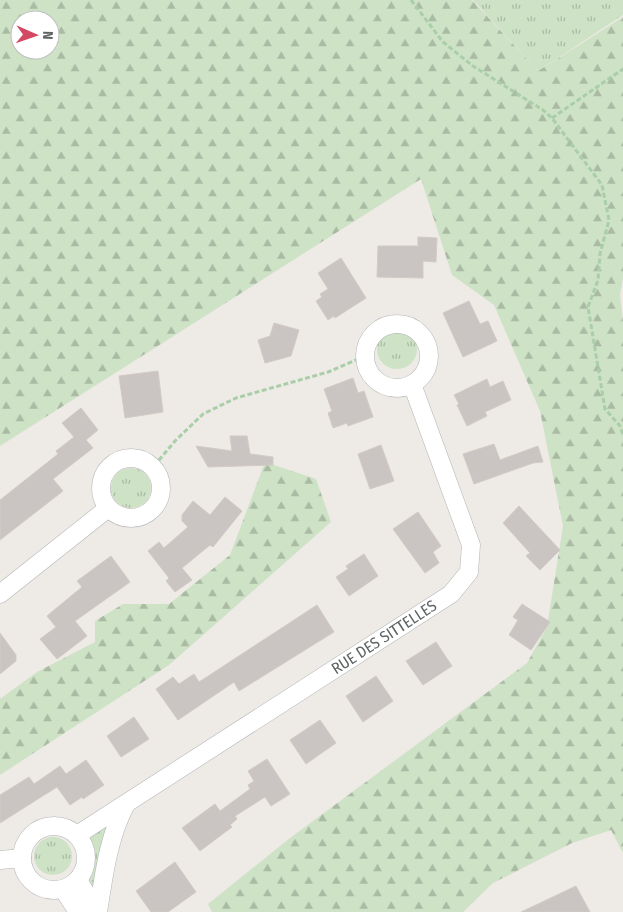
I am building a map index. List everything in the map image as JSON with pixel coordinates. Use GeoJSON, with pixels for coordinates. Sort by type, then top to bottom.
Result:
{"type":"FeatureCollection","features":[{"type":"Feature","properties":{"kind":"street"},"geometry":{"type":"LineString","coordinates":[[395,323],[406,324],[416,329],[426,341],[429,351],[429,363],[421,378],[412,384],[399,388],[388,387],[378,382],[367,367],[365,356],[371,336],[384,326],[395,323]]}},
{"type":"Feature","properties":{"kind":"street","name":"RUE DES SITTELLES"},"geometry":{"type":"LineString","coordinates":[[77,835],[451,594],[469,572],[471,545],[412,384]]}},
{"type":"Feature","properties":{"kind":"street"},"geometry":{"type":"LineString","coordinates":[[134,458],[154,466],[161,481],[161,494],[157,504],[149,513],[136,518],[125,517],[107,509],[100,491],[105,473],[112,464],[120,460],[134,458]]}},
{"type":"Feature","properties":{"kind":"street"},"geometry":{"type":"LineString","coordinates":[[0,594],[107,509]]}},
{"type":"Feature","properties":{"kind":"street","name":"RUE DES SITTELLES"},"geometry":{"type":"LineString","coordinates":[[98,912],[108,851],[116,823],[127,803]]}},
{"type":"Feature","properties":{"kind":"street"},"geometry":{"type":"LineString","coordinates":[[54,826],[66,828],[77,835],[86,852],[84,871],[71,885],[52,890],[36,884],[24,869],[22,858],[26,843],[39,829],[54,826]]}},
{"type":"Feature","properties":{"kind":"street"},"geometry":{"type":"LineString","coordinates":[[0,860],[22,858]]}},
{"type":"Feature","properties":{"kind":"street"},"geometry":{"type":"LineString","coordinates":[[71,885],[98,912]]}},
{"type":"Feature","properties":{"kind":"street"},"geometry":{"type":"LineString","coordinates":[[71,885],[78,912]]}},
{"type":"Feature","properties":{"kind":"path"},"geometry":{"type":"LineString","coordinates":[[411,0],[443,42],[473,66],[543,110],[552,118],[602,185],[609,220],[600,254],[598,280],[588,307],[605,409],[620,426],[623,435]]}},
{"type":"Feature","properties":{"kind":"path"},"geometry":{"type":"LineString","coordinates":[[552,118],[623,69]]}},
{"type":"Feature","properties":{"kind":"path"},"geometry":{"type":"LineString","coordinates":[[154,466],[175,441],[203,414],[236,398],[328,372],[365,356]]}},
{"type":"Feature","properties":{"kind":"green space"},"geometry":{"type":"Polygon","coordinates":[[[0,0],[472,0],[538,71],[623,17],[623,278],[620,295],[623,321],[623,853],[611,830],[572,843],[493,883],[463,912],[212,912],[208,904],[290,838],[527,663],[547,627],[563,526],[540,411],[494,305],[452,275],[421,179],[0,446],[0,0]]]}},
{"type":"Feature","properties":{"kind":"green space"},"geometry":{"type":"Polygon","coordinates":[[[473,0],[623,0],[623,15],[538,71],[473,0]]]}},
{"type":"Feature","properties":{"kind":"green space"},"geometry":{"type":"Polygon","coordinates":[[[393,329],[401,329],[408,332],[414,338],[417,349],[414,360],[408,366],[401,369],[393,369],[386,366],[380,360],[377,353],[377,345],[380,338],[386,332],[393,329]]]}},
{"type":"Feature","properties":{"kind":"green space"},"geometry":{"type":"Polygon","coordinates":[[[265,462],[316,479],[331,522],[169,665],[0,775],[0,699],[37,672],[95,642],[95,621],[123,604],[169,604],[230,555],[265,462]]]}},
{"type":"Feature","properties":{"kind":"green space"},"geometry":{"type":"Polygon","coordinates":[[[135,468],[142,471],[148,477],[151,488],[150,496],[142,505],[135,508],[127,508],[120,505],[112,496],[111,484],[114,477],[123,469],[135,468]]]}},
{"type":"Feature","properties":{"kind":"green space"},"geometry":{"type":"Polygon","coordinates":[[[110,824],[93,887],[87,884],[91,851],[88,843],[92,835],[110,824]]]}},
{"type":"Feature","properties":{"kind":"green space"},"geometry":{"type":"Polygon","coordinates":[[[53,837],[67,842],[72,856],[67,870],[53,875],[39,870],[34,856],[39,842],[53,837]]]}},
{"type":"Feature","properties":{"kind":"building"},"geometry":{"type":"Polygon","coordinates":[[[418,237],[437,238],[436,262],[423,261],[423,278],[377,277],[378,246],[418,246],[418,237]]]}},
{"type":"Feature","properties":{"kind":"building"},"geometry":{"type":"Polygon","coordinates":[[[341,258],[366,298],[335,318],[334,316],[328,320],[316,301],[322,297],[320,294],[328,289],[318,273],[341,258]]]}},
{"type":"Feature","properties":{"kind":"building"},"geometry":{"type":"Polygon","coordinates":[[[469,301],[480,324],[488,321],[497,341],[463,357],[443,313],[469,301]]]}},
{"type":"Feature","properties":{"kind":"building"},"geometry":{"type":"Polygon","coordinates":[[[274,323],[299,330],[291,356],[265,363],[258,340],[270,336],[274,323]]]}},
{"type":"Feature","properties":{"kind":"building"},"geometry":{"type":"Polygon","coordinates":[[[158,371],[163,412],[125,418],[119,376],[158,371]]]}},
{"type":"Feature","properties":{"kind":"building"},"geometry":{"type":"Polygon","coordinates":[[[353,378],[358,393],[364,391],[373,417],[348,426],[347,423],[333,428],[328,413],[332,411],[324,389],[353,378]]]}},
{"type":"Feature","properties":{"kind":"building"},"geometry":{"type":"Polygon","coordinates":[[[487,379],[490,387],[503,381],[511,400],[485,412],[487,416],[467,426],[454,395],[487,379]]]}},
{"type":"Feature","properties":{"kind":"building"},"geometry":{"type":"Polygon","coordinates":[[[81,408],[98,430],[86,440],[93,448],[53,479],[63,491],[0,540],[0,500],[58,454],[56,451],[74,437],[62,423],[81,408]]]}},
{"type":"Feature","properties":{"kind":"building"},"geometry":{"type":"Polygon","coordinates":[[[230,436],[247,436],[250,454],[273,457],[273,465],[208,467],[196,446],[232,451],[230,436]]]}},
{"type":"Feature","properties":{"kind":"building"},"geometry":{"type":"Polygon","coordinates":[[[494,444],[500,460],[538,446],[543,462],[533,463],[474,484],[463,454],[494,444]]]}},
{"type":"Feature","properties":{"kind":"building"},"geometry":{"type":"Polygon","coordinates":[[[381,445],[394,481],[370,489],[358,454],[381,445]]]}},
{"type":"Feature","properties":{"kind":"building"},"geometry":{"type":"Polygon","coordinates":[[[225,497],[242,511],[213,547],[210,545],[182,568],[192,580],[175,592],[166,581],[169,578],[148,551],[159,542],[164,548],[188,527],[182,521],[182,515],[193,501],[210,515],[225,497]]]}},
{"type":"Feature","properties":{"kind":"building"},"geometry":{"type":"Polygon","coordinates":[[[519,506],[560,550],[540,570],[526,556],[530,553],[503,523],[519,506]]]}},
{"type":"Feature","properties":{"kind":"building"},"geometry":{"type":"Polygon","coordinates":[[[418,512],[441,546],[433,552],[439,563],[425,573],[393,529],[418,512]]]}},
{"type":"Feature","properties":{"kind":"building"},"geometry":{"type":"Polygon","coordinates":[[[364,554],[378,576],[349,596],[336,577],[348,569],[346,566],[364,554]]]}},
{"type":"Feature","properties":{"kind":"building"},"geometry":{"type":"Polygon","coordinates":[[[111,556],[130,582],[75,621],[87,636],[57,659],[40,639],[56,627],[47,616],[82,587],[77,581],[111,556]]]}},
{"type":"Feature","properties":{"kind":"building"},"geometry":{"type":"Polygon","coordinates":[[[522,604],[550,622],[531,650],[509,635],[518,620],[513,617],[522,604]]]}},
{"type":"Feature","properties":{"kind":"building"},"geometry":{"type":"Polygon","coordinates":[[[317,605],[334,632],[239,691],[234,682],[178,720],[156,689],[173,677],[179,684],[194,674],[199,682],[317,605]]]}},
{"type":"Feature","properties":{"kind":"building"},"geometry":{"type":"Polygon","coordinates":[[[0,633],[16,655],[16,661],[0,674],[0,633]]]}},
{"type":"Feature","properties":{"kind":"building"},"geometry":{"type":"Polygon","coordinates":[[[436,642],[452,666],[423,685],[406,661],[436,642]]]}},
{"type":"Feature","properties":{"kind":"building"},"geometry":{"type":"Polygon","coordinates":[[[376,676],[393,701],[363,722],[346,696],[376,676]]]}},
{"type":"Feature","properties":{"kind":"building"},"geometry":{"type":"Polygon","coordinates":[[[134,717],[149,739],[121,757],[107,736],[134,717]]]}},
{"type":"Feature","properties":{"kind":"building"},"geometry":{"type":"Polygon","coordinates":[[[320,720],[336,743],[306,764],[290,740],[320,720]]]}},
{"type":"Feature","properties":{"kind":"building"},"geometry":{"type":"Polygon","coordinates":[[[267,759],[290,794],[271,806],[265,797],[235,816],[237,819],[230,825],[232,827],[200,851],[182,828],[215,804],[220,811],[250,789],[248,785],[254,781],[248,771],[267,759]]]}},
{"type":"Feature","properties":{"kind":"building"},"geometry":{"type":"Polygon","coordinates":[[[86,760],[104,785],[70,805],[57,787],[0,823],[0,795],[29,777],[34,784],[60,766],[66,774],[86,760]]]}},
{"type":"Feature","properties":{"kind":"building"},"geometry":{"type":"Polygon","coordinates":[[[175,862],[196,892],[168,912],[151,912],[136,891],[175,862]]]}},
{"type":"Feature","properties":{"kind":"building"},"geometry":{"type":"Polygon","coordinates":[[[576,886],[590,912],[521,912],[576,886]]]}}]}
